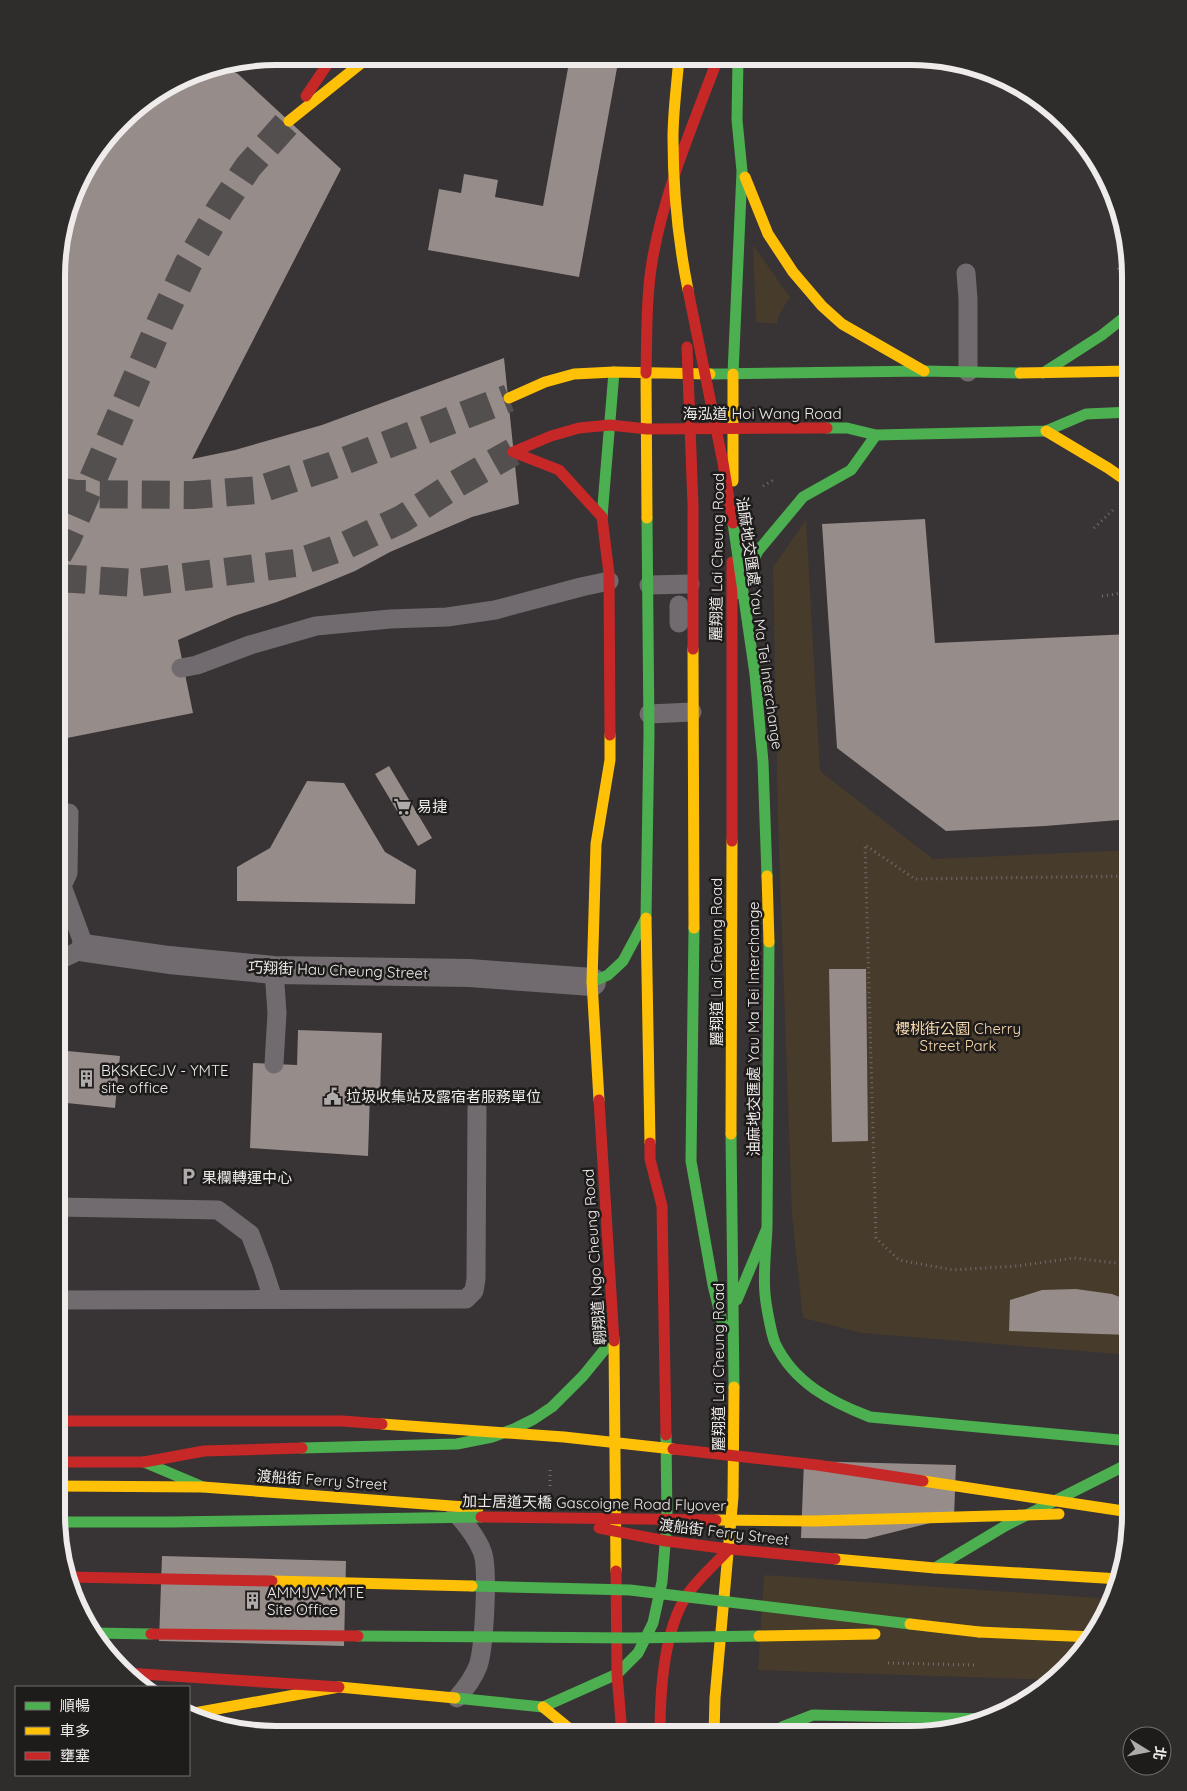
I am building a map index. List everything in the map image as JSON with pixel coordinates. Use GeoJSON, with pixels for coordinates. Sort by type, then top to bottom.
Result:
{"type":"FeatureCollection","features":[{"type":"Feature","properties":{"kind":"main road"},"geometry":{"type":"LineString","coordinates":[[328,65],[289,121],[358,65]]}},
{"type":"Feature","properties":{"kind":"main road","name":"油麻地交匯處 Yau Ma Tei Interchange"},"geometry":{"type":"LineString","coordinates":[[678,65],[673,136],[676,211],[682,258],[723,464],[740,567],[755,674],[763,762],[769,942],[765,1293],[776,1342],[789,1364],[815,1391],[839,1405],[870,1416],[1122,1440]]}},
{"type":"Feature","properties":{"kind":"main road"},"geometry":{"type":"LineString","coordinates":[[137,1674],[339,1687],[543,1707],[616,1674],[638,1653],[653,1623],[662,1582],[667,1520],[662,1206],[650,1159],[646,918],[649,786],[646,373],[648,292],[660,222],[715,65]]}},
{"type":"Feature","properties":{"kind":"main road"},"geometry":{"type":"LineString","coordinates":[[738,65],[737,120],[742,171],[768,234],[793,272],[822,306],[842,324],[924,371]]}},
{"type":"Feature","properties":{"kind":"main road","name":"麗翔道 Lai Cheung Road"},"geometry":{"type":"LineString","coordinates":[[714,1726],[733,1497],[734,1306],[731,1160],[730,604],[733,374],[742,171]]}},
{"type":"Feature","properties":{"kind":"main road"},"geometry":{"type":"LineString","coordinates":[[682,258],[693,505],[694,928],[691,1161],[713,1285],[734,1371]]}},
{"type":"Feature","properties":{"kind":"main road"},"geometry":{"type":"LineString","coordinates":[[1043,373],[1102,335],[1122,319]]}},
{"type":"Feature","properties":{"kind":"main road"},"geometry":{"type":"LineString","coordinates":[[509,398],[545,382],[574,374],[614,372],[733,374],[924,371],[1043,373],[1122,371]]}},
{"type":"Feature","properties":{"kind":"main road"},"geometry":{"type":"LineString","coordinates":[[614,372],[602,517],[609,581],[610,760],[596,844],[592,982],[608,974],[623,961],[646,918]]}},
{"type":"Feature","properties":{"kind":"main road","name":"海泓道 Hoi Wang Road"},"geometry":{"type":"LineString","coordinates":[[602,517],[559,470],[513,452],[551,436],[579,428],[610,425],[647,429],[847,428],[876,436],[1046,431],[1086,414],[1122,412]]}},
{"type":"Feature","properties":{"kind":"main road"},"geometry":{"type":"LineString","coordinates":[[1046,431],[1122,478]]}},
{"type":"Feature","properties":{"kind":"main road"},"geometry":{"type":"LineString","coordinates":[[730,604],[758,551],[803,497],[851,470],[876,436]]}},
{"type":"Feature","properties":{"kind":"main road","name":"翺翔道 Ngo Cheung Road"},"geometry":{"type":"LineString","coordinates":[[592,982],[614,1338],[616,1674],[621,1726]]}},
{"type":"Feature","properties":{"kind":"main road"},"geometry":{"type":"LineString","coordinates":[[681,1176],[691,1161]]}},
{"type":"Feature","properties":{"kind":"main road"},"geometry":{"type":"LineString","coordinates":[[662,1206],[672,1191]]}},
{"type":"Feature","properties":{"kind":"main road"},"geometry":{"type":"LineString","coordinates":[[734,1306],[767,1228]]}},
{"type":"Feature","properties":{"kind":"main road"},"geometry":{"type":"LineString","coordinates":[[65,1462],[144,1462],[204,1451],[464,1443],[520,1428],[551,1408],[592,1367],[614,1338]]}},
{"type":"Feature","properties":{"kind":"main road"},"geometry":{"type":"LineString","coordinates":[[65,1421],[342,1421],[564,1437],[817,1465],[1122,1511]]}},
{"type":"Feature","properties":{"kind":"main road"},"geometry":{"type":"LineString","coordinates":[[144,1462],[203,1487]]}},
{"type":"Feature","properties":{"kind":"main road"},"geometry":{"type":"LineString","coordinates":[[935,1568],[1004,1526],[1122,1467]]}},
{"type":"Feature","properties":{"kind":"main road","name":"渡船街 Ferry Street"},"geometry":{"type":"LineString","coordinates":[[65,1486],[203,1487],[448,1504],[508,1511],[666,1541],[729,1549],[935,1568],[1112,1579]]}},
{"type":"Feature","properties":{"kind":"main road","name":"加士居道天橋 Gascoigne Road Flyover"},"geometry":{"type":"LineString","coordinates":[[65,1522],[459,1517],[815,1521],[1122,1512]]}},
{"type":"Feature","properties":{"kind":"main road"},"geometry":{"type":"LineString","coordinates":[[660,1726],[665,1660],[675,1619],[690,1592],[729,1549]]}},
{"type":"Feature","properties":{"kind":"main road"},"geometry":{"type":"LineString","coordinates":[[74,1577],[630,1590],[979,1632]]}},
{"type":"Feature","properties":{"kind":"main road"},"geometry":{"type":"LineString","coordinates":[[102,1633],[631,1638],[979,1632],[1083,1637]]}},
{"type":"Feature","properties":{"kind":"main road"},"geometry":{"type":"LineString","coordinates":[[201,1712],[339,1687]]}},
{"type":"Feature","properties":{"kind":"main road"},"geometry":{"type":"LineString","coordinates":[[543,1707],[566,1726]]}},
{"type":"Feature","properties":{"kind":"main road"},"geometry":{"type":"LineString","coordinates":[[785,1726],[813,1715],[967,1718]]}},
{"type":"Feature","properties":{"kind":"street","name":"巧翔街 Hau Cheung Street"},"geometry":{"type":"LineString","coordinates":[[85,948],[169,960],[274,970],[486,973],[592,982]]}},
{"type":"Feature","properties":{"kind":"lane"},"geometry":{"type":"LineString","coordinates":[[966,273],[968,372]]}},
{"type":"Feature","properties":{"kind":"lane"},"geometry":{"type":"LineString","coordinates":[[181,668],[197,665],[250,645],[316,626],[390,618],[447,617],[495,610],[609,581]]}},
{"type":"Feature","properties":{"kind":"lane"},"geometry":{"type":"LineString","coordinates":[[649,585],[690,584]]}},
{"type":"Feature","properties":{"kind":"lane"},"geometry":{"type":"LineString","coordinates":[[649,714],[692,712]]}},
{"type":"Feature","properties":{"kind":"lane"},"geometry":{"type":"LineString","coordinates":[[65,880],[68,873],[69,813]]}},
{"type":"Feature","properties":{"kind":"lane"},"geometry":{"type":"LineString","coordinates":[[65,894],[85,948],[65,957]]}},
{"type":"Feature","properties":{"kind":"lane"},"geometry":{"type":"LineString","coordinates":[[274,970],[277,1013],[274,1064]]}},
{"type":"Feature","properties":{"kind":"lane"},"geometry":{"type":"LineString","coordinates":[[65,1300],[466,1299],[474,1291],[476,1279],[477,1108]]}},
{"type":"Feature","properties":{"kind":"lane"},"geometry":{"type":"LineString","coordinates":[[65,1207],[218,1210],[250,1234],[273,1299]]}},
{"type":"Feature","properties":{"kind":"lane"},"geometry":{"type":"LineString","coordinates":[[448,1504],[471,1530],[483,1552],[485,1576],[482,1646],[479,1665],[471,1682],[457,1698]]}},
{"type":"Feature","properties":{"kind":"path"},"geometry":{"type":"LineString","coordinates":[[1118,268],[1122,273]]}},
{"type":"Feature","properties":{"kind":"path"},"geometry":{"type":"LineString","coordinates":[[1102,596],[1122,592]]}},
{"type":"Feature","properties":{"kind":"path"},"geometry":{"type":"LineString","coordinates":[[1122,876],[915,879],[865,845],[876,1238],[899,1260],[953,1270],[1018,1266],[1074,1258],[1122,1264]]}},
{"type":"Feature","properties":{"kind":"path"},"geometry":{"type":"LineString","coordinates":[[549,1520],[550,1463]]}},
{"type":"Feature","properties":{"kind":"path"},"geometry":{"type":"LineString","coordinates":[[887,1663],[977,1665]]}},
{"type":"Feature","properties":{"kind":"green space"},"geometry":{"type":"Polygon","coordinates":[[[753,245],[790,297],[779,315],[777,324],[756,322],[753,245]]]}},
{"type":"Feature","properties":{"kind":"green space","name":"櫻桃街公園 Cherry Street Park"},"geometry":{"type":"Polygon","coordinates":[[[806,520],[820,771],[933,859],[1122,850],[1122,1354],[862,1333],[803,1318],[792,1215],[778,822],[773,567],[806,520]]]}},
{"type":"Feature","properties":{"kind":"green space"},"geometry":{"type":"Polygon","coordinates":[[[764,1575],[1104,1598],[1094,1620],[1070,1654],[1042,1680],[758,1670],[764,1575]]]}},
{"type":"Feature","properties":{"kind":"building"},"geometry":{"type":"Polygon","coordinates":[[[569,65],[618,65],[579,277],[428,250],[439,189],[461,193],[464,174],[498,180],[495,197],[543,206],[569,65]]]}},
{"type":"Feature","properties":{"kind":"building"},"geometry":{"type":"Polygon","coordinates":[[[231,70],[238,74],[341,169],[192,459],[235,450],[322,425],[504,358],[519,504],[472,517],[390,552],[355,571],[277,602],[234,616],[178,640],[193,713],[65,738],[65,263],[69,235],[76,208],[93,171],[117,137],[137,117],[171,93],[208,76],[231,70]]]}},
{"type":"Feature","properties":{"kind":"building"},"geometry":{"type":"Polygon","coordinates":[[[925,519],[935,643],[1122,634],[1122,820],[946,831],[837,748],[822,524],[925,519]]]}},
{"type":"Feature","properties":{"kind":"building","name":"易捷"},"geometry":{"type":"Polygon","coordinates":[[[389,766],[432,838],[418,846],[375,774],[389,766]]]}},
{"type":"Feature","properties":{"kind":"building"},"geometry":{"type":"Polygon","coordinates":[[[307,781],[344,783],[385,852],[416,870],[415,904],[237,901],[237,867],[270,848],[307,781]]]}},
{"type":"Feature","properties":{"kind":"building"},"geometry":{"type":"Polygon","coordinates":[[[829,969],[866,969],[868,1141],[832,1142],[829,969]]]}},
{"type":"Feature","properties":{"kind":"building"},"geometry":{"type":"Polygon","coordinates":[[[298,1030],[382,1033],[380,1095],[370,1094],[368,1156],[250,1148],[253,1063],[297,1065],[298,1030]]]}},
{"type":"Feature","properties":{"kind":"building","name":"BKSKECJV - YMTE site office"},"geometry":{"type":"Polygon","coordinates":[[[65,1051],[120,1056],[115,1108],[65,1103],[65,1051]]]}},
{"type":"Feature","properties":{"kind":"building"},"geometry":{"type":"Polygon","coordinates":[[[1076,1289],[1112,1294],[1122,1298],[1122,1335],[1009,1331],[1010,1300],[1042,1290],[1076,1289]]]}},
{"type":"Feature","properties":{"kind":"building"},"geometry":{"type":"Polygon","coordinates":[[[804,1461],[956,1465],[954,1517],[866,1539],[801,1538],[804,1461]]]}},
{"type":"Feature","properties":{"kind":"building","name":"AMMJV-YMTE Site Office"},"geometry":{"type":"Polygon","coordinates":[[[162,1556],[346,1561],[344,1646],[159,1641],[162,1556]]]}},
{"type":"Feature","properties":{"kind":"tunnel"},"geometry":{"type":"LineString","coordinates":[[65,543],[161,321],[188,264],[220,209],[248,167],[289,121]]}},
{"type":"Feature","properties":{"kind":"tunnel"},"geometry":{"type":"LineString","coordinates":[[65,492],[76,494],[193,495],[258,490],[331,466],[509,398]]}},
{"type":"Feature","properties":{"kind":"tunnel"},"geometry":{"type":"LineString","coordinates":[[65,578],[137,583],[296,563],[342,547],[402,519],[456,484],[513,452]]}},
{"type":"Feature","properties":{"kind":"traffic: fast"},"geometry":{"type":"LineString","coordinates":[[733,374],[742,171],[737,120],[738,65]]}},
{"type":"Feature","properties":{"kind":"traffic: fast"},"geometry":{"type":"LineString","coordinates":[[1043,373],[1102,335],[1122,319]]}},
{"type":"Feature","properties":{"kind":"traffic: fast"},"geometry":{"type":"LineString","coordinates":[[710,374],[924,371],[1020,373]]}},
{"type":"Feature","properties":{"kind":"traffic: fast"},"geometry":{"type":"LineString","coordinates":[[602,517],[614,372]]}},
{"type":"Feature","properties":{"kind":"traffic: fast"},"geometry":{"type":"LineString","coordinates":[[827,428],[847,428],[876,435],[1046,431],[1086,414],[1122,412]]}},
{"type":"Feature","properties":{"kind":"traffic: fast"},"geometry":{"type":"LineString","coordinates":[[736,594],[758,551],[803,497],[851,470],[876,435]]}},
{"type":"Feature","properties":{"kind":"traffic: fast"},"geometry":{"type":"LineString","coordinates":[[592,982],[608,975],[623,961],[646,918],[649,733],[647,518]]}},
{"type":"Feature","properties":{"kind":"traffic: fast"},"geometry":{"type":"LineString","coordinates":[[733,523],[755,674],[763,762],[767,876]]}},
{"type":"Feature","properties":{"kind":"traffic: fast"},"geometry":{"type":"LineString","coordinates":[[694,928],[691,1161],[713,1285],[723,1326]]}},
{"type":"Feature","properties":{"kind":"traffic: fast"},"geometry":{"type":"LineString","coordinates":[[737,1300],[767,1228],[769,942]]}},
{"type":"Feature","properties":{"kind":"traffic: fast"},"geometry":{"type":"LineString","coordinates":[[731,1134],[734,1387]]}},
{"type":"Feature","properties":{"kind":"traffic: fast"},"geometry":{"type":"LineString","coordinates":[[767,1228],[764,1269],[765,1294],[775,1343],[792,1369],[803,1380],[828,1398],[870,1417],[1122,1440]]}},
{"type":"Feature","properties":{"kind":"traffic: fast"},"geometry":{"type":"LineString","coordinates":[[302,1448],[457,1444],[492,1437],[514,1429],[552,1407],[583,1376],[614,1338]]}},
{"type":"Feature","properties":{"kind":"traffic: fast"},"geometry":{"type":"LineString","coordinates":[[455,1698],[543,1707],[617,1674],[638,1653],[653,1623],[662,1582],[667,1520],[666,1435]]}},
{"type":"Feature","properties":{"kind":"traffic: fast"},"geometry":{"type":"LineString","coordinates":[[144,1462],[203,1487]]}},
{"type":"Feature","properties":{"kind":"traffic: fast"},"geometry":{"type":"LineString","coordinates":[[935,1568],[1005,1526],[1122,1467]]}},
{"type":"Feature","properties":{"kind":"traffic: fast"},"geometry":{"type":"LineString","coordinates":[[65,1522],[481,1517]]}},
{"type":"Feature","properties":{"kind":"traffic: fast"},"geometry":{"type":"LineString","coordinates":[[472,1586],[630,1590],[910,1624]]}},
{"type":"Feature","properties":{"kind":"traffic: fast"},"geometry":{"type":"LineString","coordinates":[[102,1633],[151,1634]]}},
{"type":"Feature","properties":{"kind":"traffic: fast"},"geometry":{"type":"LineString","coordinates":[[358,1636],[631,1638],[759,1636]]}},
{"type":"Feature","properties":{"kind":"traffic: fast"},"geometry":{"type":"LineString","coordinates":[[785,1726],[813,1715],[967,1718]]}},
{"type":"Feature","properties":{"kind":"traffic: slow"},"geometry":{"type":"LineString","coordinates":[[289,121],[359,65]]}},
{"type":"Feature","properties":{"kind":"traffic: slow"},"geometry":{"type":"LineString","coordinates":[[678,65],[674,108],[673,157],[679,233],[688,290]]}},
{"type":"Feature","properties":{"kind":"traffic: slow"},"geometry":{"type":"LineString","coordinates":[[745,177],[768,234],[793,272],[822,306],[842,324],[924,371]]}},
{"type":"Feature","properties":{"kind":"traffic: slow"},"geometry":{"type":"LineString","coordinates":[[1020,373],[1122,371]]}},
{"type":"Feature","properties":{"kind":"traffic: slow"},"geometry":{"type":"LineString","coordinates":[[509,398],[545,382],[574,374],[614,372],[710,374]]}},
{"type":"Feature","properties":{"kind":"traffic: slow"},"geometry":{"type":"LineString","coordinates":[[646,373],[647,518]]}},
{"type":"Feature","properties":{"kind":"traffic: slow"},"geometry":{"type":"LineString","coordinates":[[733,374],[733,481]]}},
{"type":"Feature","properties":{"kind":"traffic: slow"},"geometry":{"type":"LineString","coordinates":[[1046,431],[1122,478]]}},
{"type":"Feature","properties":{"kind":"traffic: slow"},"geometry":{"type":"LineString","coordinates":[[693,649],[694,928]]}},
{"type":"Feature","properties":{"kind":"traffic: slow"},"geometry":{"type":"LineString","coordinates":[[599,1100],[592,982],[596,844],[610,760],[610,735]]}},
{"type":"Feature","properties":{"kind":"traffic: slow"},"geometry":{"type":"LineString","coordinates":[[731,1134],[732,841]]}},
{"type":"Feature","properties":{"kind":"traffic: slow"},"geometry":{"type":"LineString","coordinates":[[767,876],[769,942]]}},
{"type":"Feature","properties":{"kind":"traffic: slow"},"geometry":{"type":"LineString","coordinates":[[646,918],[650,1143]]}},
{"type":"Feature","properties":{"kind":"traffic: slow"},"geometry":{"type":"LineString","coordinates":[[614,1341],[616,1571]]}},
{"type":"Feature","properties":{"kind":"traffic: slow"},"geometry":{"type":"LineString","coordinates":[[714,1726],[715,1698],[733,1497],[734,1387]]}},
{"type":"Feature","properties":{"kind":"traffic: slow"},"geometry":{"type":"LineString","coordinates":[[382,1424],[564,1437],[673,1449]]}},
{"type":"Feature","properties":{"kind":"traffic: slow"},"geometry":{"type":"LineString","coordinates":[[923,1481],[1122,1511]]}},
{"type":"Feature","properties":{"kind":"traffic: slow"},"geometry":{"type":"LineString","coordinates":[[65,1486],[203,1487]]}},
{"type":"Feature","properties":{"kind":"traffic: slow"},"geometry":{"type":"LineString","coordinates":[[203,1487],[478,1508]]}},
{"type":"Feature","properties":{"kind":"traffic: slow"},"geometry":{"type":"LineString","coordinates":[[716,1520],[815,1521],[1059,1514]]}},
{"type":"Feature","properties":{"kind":"traffic: slow"},"geometry":{"type":"LineString","coordinates":[[835,1559],[935,1568],[1112,1579]]}},
{"type":"Feature","properties":{"kind":"traffic: slow"},"geometry":{"type":"LineString","coordinates":[[272,1581],[472,1586]]}},
{"type":"Feature","properties":{"kind":"traffic: slow"},"geometry":{"type":"LineString","coordinates":[[910,1624],[979,1632]]}},
{"type":"Feature","properties":{"kind":"traffic: slow"},"geometry":{"type":"LineString","coordinates":[[979,1632],[1083,1637]]}},
{"type":"Feature","properties":{"kind":"traffic: slow"},"geometry":{"type":"LineString","coordinates":[[759,1636],[875,1634]]}},
{"type":"Feature","properties":{"kind":"traffic: slow"},"geometry":{"type":"LineString","coordinates":[[201,1712],[339,1687],[455,1698]]}},
{"type":"Feature","properties":{"kind":"traffic: slow"},"geometry":{"type":"LineString","coordinates":[[543,1707],[566,1726]]}},
{"type":"Feature","properties":{"kind":"traffic: jam"},"geometry":{"type":"LineString","coordinates":[[306,96],[327,65]]}},
{"type":"Feature","properties":{"kind":"traffic: jam"},"geometry":{"type":"LineString","coordinates":[[646,373],[649,290],[657,236],[680,158],[715,65]]}},
{"type":"Feature","properties":{"kind":"traffic: jam"},"geometry":{"type":"LineString","coordinates":[[688,290],[723,463],[733,523]]}},
{"type":"Feature","properties":{"kind":"traffic: jam"},"geometry":{"type":"LineString","coordinates":[[687,347],[693,505],[693,649]]}},
{"type":"Feature","properties":{"kind":"traffic: jam"},"geometry":{"type":"LineString","coordinates":[[513,452],[551,436],[579,428],[610,425],[647,429],[827,428]]}},
{"type":"Feature","properties":{"kind":"traffic: jam"},"geometry":{"type":"LineString","coordinates":[[513,452],[559,470],[602,517],[609,574],[610,735]]}},
{"type":"Feature","properties":{"kind":"traffic: jam"},"geometry":{"type":"LineString","coordinates":[[732,562],[732,841]]}},
{"type":"Feature","properties":{"kind":"traffic: jam"},"geometry":{"type":"LineString","coordinates":[[599,1100],[614,1341]]}},
{"type":"Feature","properties":{"kind":"traffic: jam"},"geometry":{"type":"LineString","coordinates":[[650,1143],[650,1159],[662,1206],[666,1435]]}},
{"type":"Feature","properties":{"kind":"traffic: jam"},"geometry":{"type":"LineString","coordinates":[[65,1421],[342,1421],[382,1424]]}},
{"type":"Feature","properties":{"kind":"traffic: jam"},"geometry":{"type":"LineString","coordinates":[[65,1462],[144,1462],[204,1451],[302,1448]]}},
{"type":"Feature","properties":{"kind":"traffic: jam"},"geometry":{"type":"LineString","coordinates":[[673,1449],[817,1465],[923,1481]]}},
{"type":"Feature","properties":{"kind":"traffic: jam"},"geometry":{"type":"LineString","coordinates":[[481,1517],[716,1520]]}},
{"type":"Feature","properties":{"kind":"traffic: jam"},"geometry":{"type":"LineString","coordinates":[[599,1528],[666,1541],[835,1559]]}},
{"type":"Feature","properties":{"kind":"traffic: jam"},"geometry":{"type":"LineString","coordinates":[[660,1726],[665,1660],[674,1623],[689,1592],[729,1549]]}},
{"type":"Feature","properties":{"kind":"traffic: jam"},"geometry":{"type":"LineString","coordinates":[[616,1571],[617,1674],[621,1726]]}},
{"type":"Feature","properties":{"kind":"traffic: jam"},"geometry":{"type":"LineString","coordinates":[[74,1577],[272,1581]]}},
{"type":"Feature","properties":{"kind":"traffic: jam"},"geometry":{"type":"LineString","coordinates":[[151,1634],[358,1636]]}},
{"type":"Feature","properties":{"kind":"traffic: jam"},"geometry":{"type":"LineString","coordinates":[[137,1674],[339,1687]]}},
{"type":"Feature","properties":{"kind":"place","name":"易捷"},"geometry":{"type":"Point","coordinates":[403,806]}},
{"type":"Feature","properties":{"kind":"place","name":"BKSKECJV - YMTE site office"},"geometry":{"type":"Point","coordinates":[87,1079]}},
{"type":"Feature","properties":{"kind":"place","name":"垃圾收集站及露宿者服務單位"},"geometry":{"type":"Point","coordinates":[332,1096]}},
{"type":"Feature","properties":{"kind":"place","name":"果欄轉運中心"},"geometry":{"type":"Point","coordinates":[188,1177]}},
{"type":"Feature","properties":{"kind":"place","name":"AMMJV-YMTE Site Office"},"geometry":{"type":"Point","coordinates":[253,1601]}}]}
